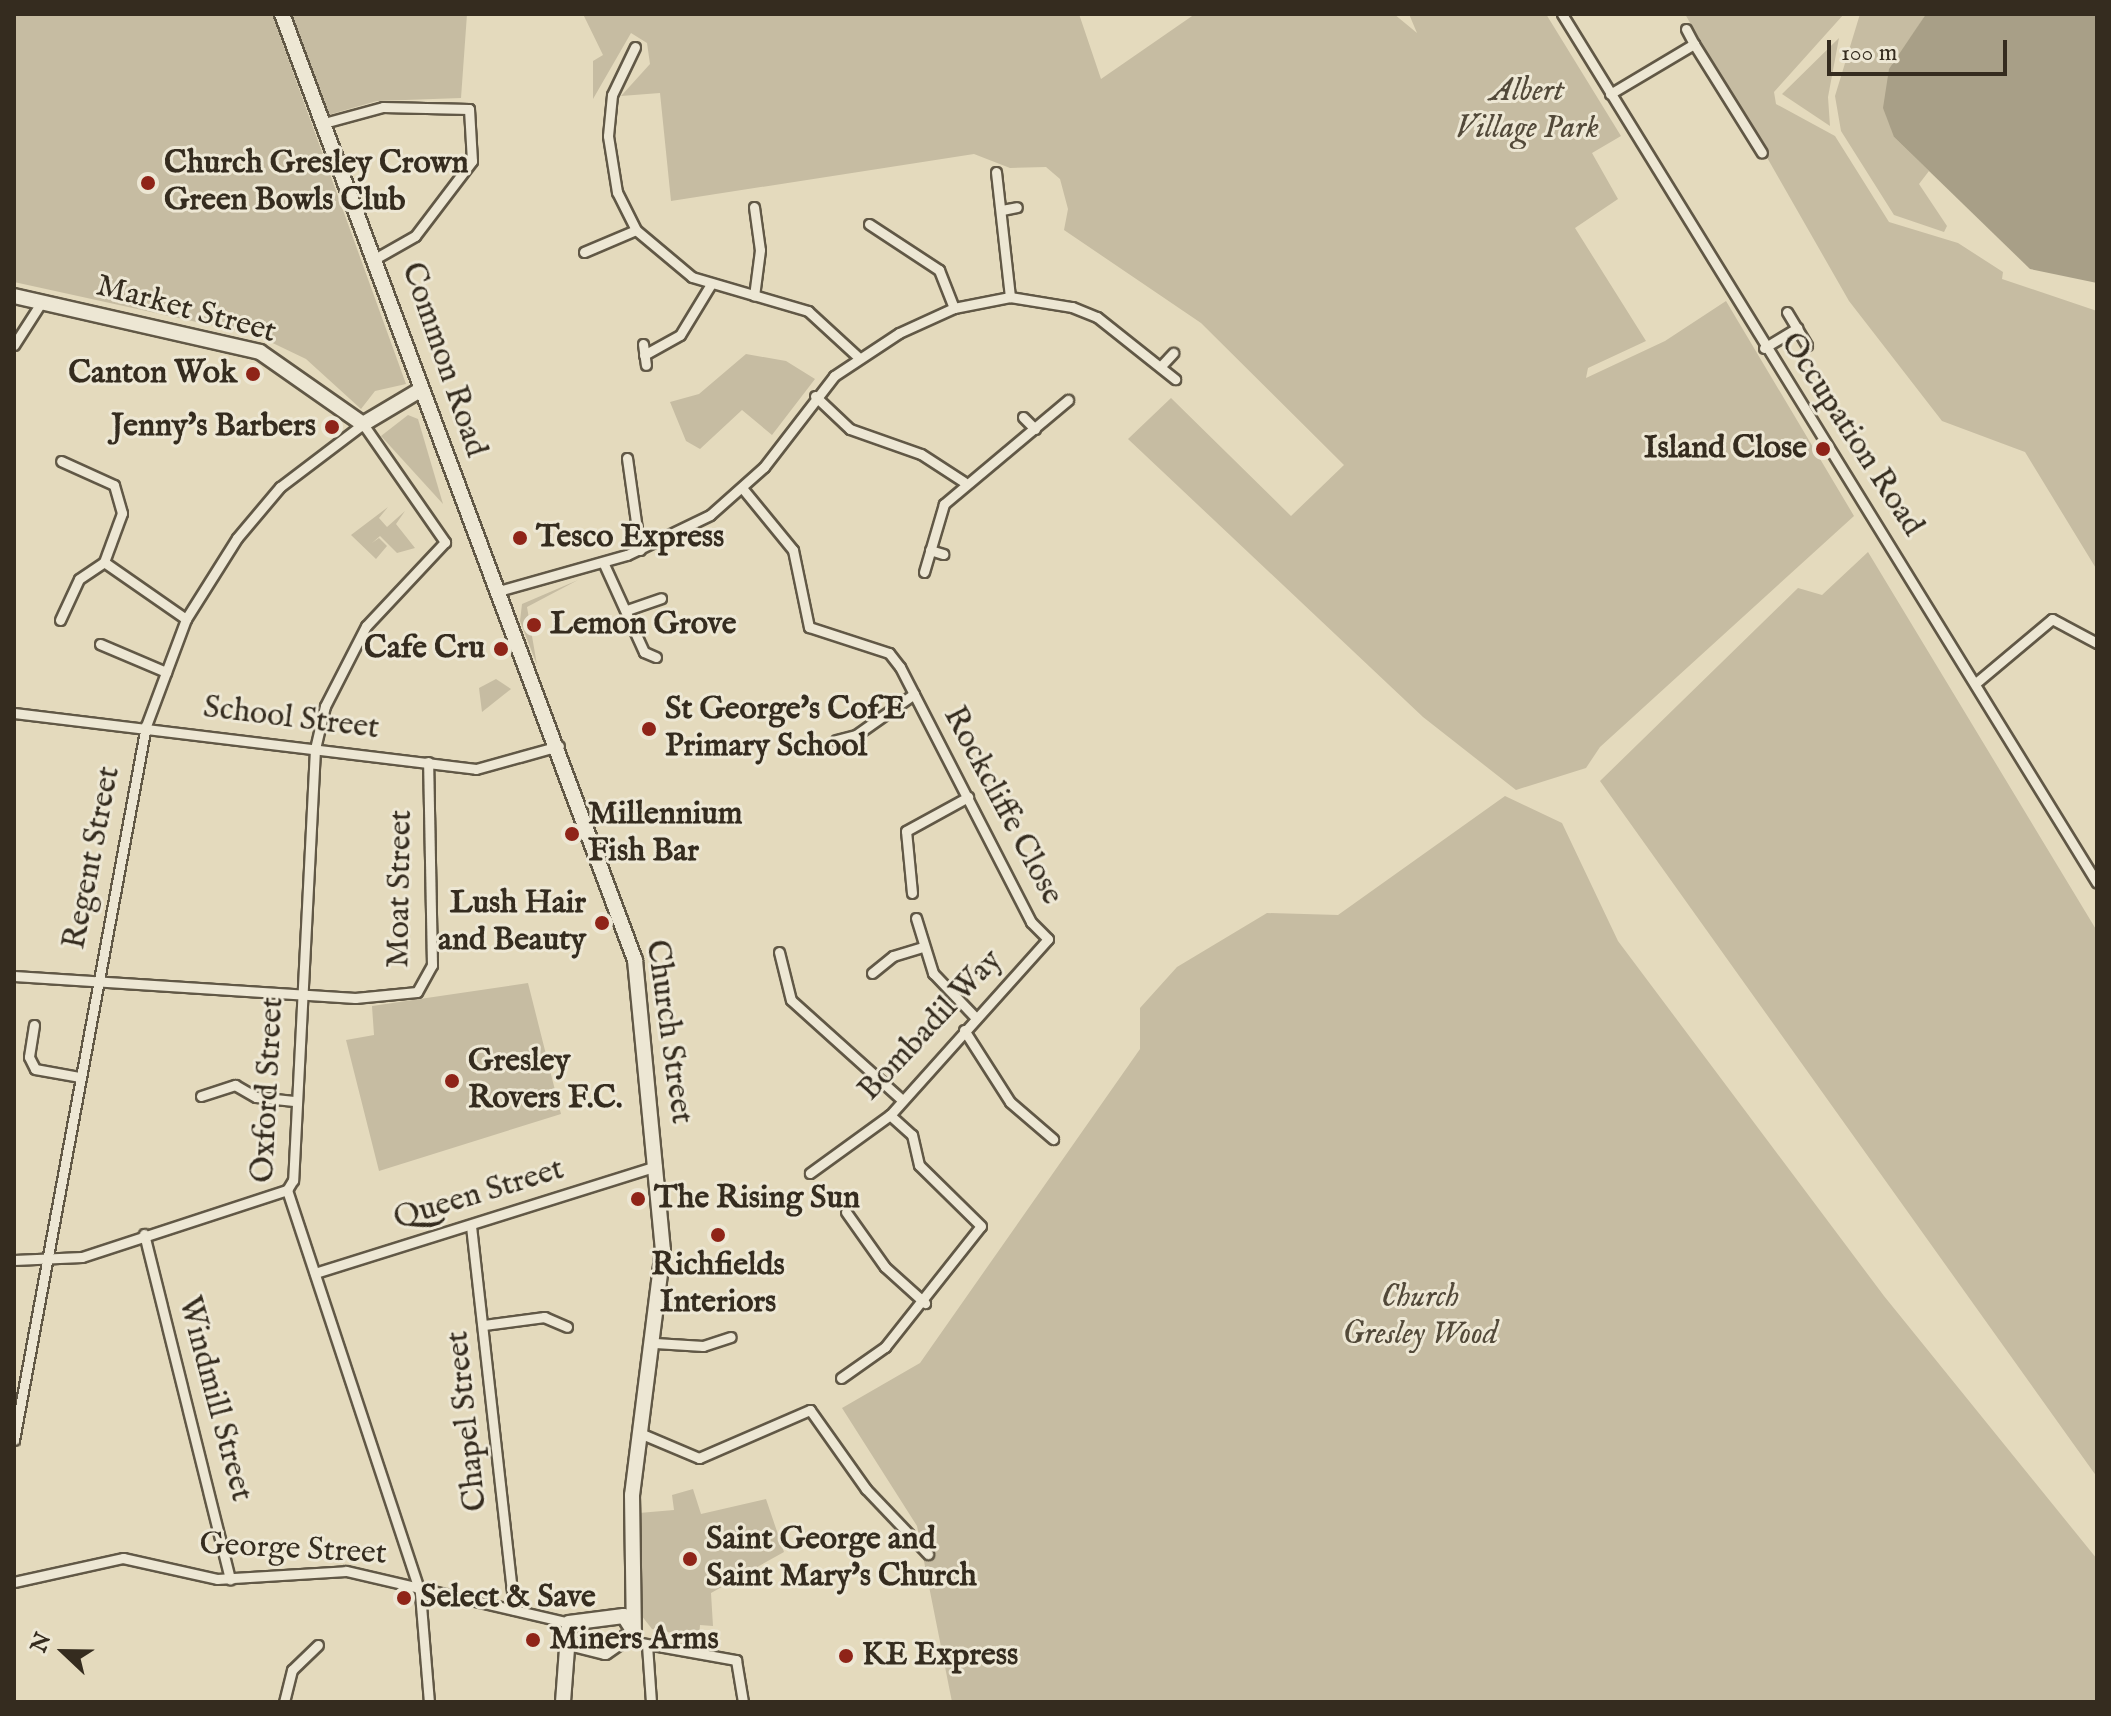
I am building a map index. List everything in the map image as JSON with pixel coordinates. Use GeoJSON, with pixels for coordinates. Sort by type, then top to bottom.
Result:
{"type":"FeatureCollection","features":[{"type":"Feature","properties":{"kind":"street","name":"Common Road"},"geometry":{"type":"LineString","coordinates":[[282,14],[378,257],[420,390],[495,592]]}},
{"type":"Feature","properties":{"kind":"street","name":"Occupation Road"},"geometry":{"type":"LineString","coordinates":[[1562,14],[1764,348],[1977,682],[2097,883]]}},
{"type":"Feature","properties":{"kind":"street"},"geometry":{"type":"LineString","coordinates":[[1686,29],[1762,153]]}},
{"type":"Feature","properties":{"kind":"street"},"geometry":{"type":"LineString","coordinates":[[1610,94],[1694,44]]}},
{"type":"Feature","properties":{"kind":"street"},"geometry":{"type":"LineString","coordinates":[[635,47],[612,95],[608,136],[617,192],[636,230],[677,269],[711,284],[817,317],[858,357]]}},
{"type":"Feature","properties":{"kind":"street"},"geometry":{"type":"LineString","coordinates":[[324,123],[383,107],[469,109],[472,161],[415,236],[378,257]]}},
{"type":"Feature","properties":{"kind":"street"},"geometry":{"type":"LineString","coordinates":[[996,172],[1010,297]]}},
{"type":"Feature","properties":{"kind":"street"},"geometry":{"type":"LineString","coordinates":[[754,207],[760,250],[754,296]]}},
{"type":"Feature","properties":{"kind":"street"},"geometry":{"type":"LineString","coordinates":[[1002,210],[1017,207]]}},
{"type":"Feature","properties":{"kind":"street"},"geometry":{"type":"LineString","coordinates":[[869,224],[939,270],[954,308]]}},
{"type":"Feature","properties":{"kind":"street"},"geometry":{"type":"LineString","coordinates":[[584,252],[636,230]]}},
{"type":"Feature","properties":{"kind":"street"},"geometry":{"type":"LineString","coordinates":[[645,355],[680,335],[711,284]]}},
{"type":"Feature","properties":{"kind":"street","name":"Market Street"},"geometry":{"type":"LineString","coordinates":[[14,296],[260,352],[363,424],[441,526],[439,550]]}},
{"type":"Feature","properties":{"kind":"street"},"geometry":{"type":"LineString","coordinates":[[495,592],[640,550],[710,515],[743,489],[815,396],[858,357],[954,308],[1010,297],[1097,317],[1175,379]]}},
{"type":"Feature","properties":{"kind":"street"},"geometry":{"type":"LineString","coordinates":[[14,345],[41,303]]}},
{"type":"Feature","properties":{"kind":"street"},"geometry":{"type":"LineString","coordinates":[[1787,312],[1807,345]]}},
{"type":"Feature","properties":{"kind":"street"},"geometry":{"type":"LineString","coordinates":[[1764,348],[1797,328]]}},
{"type":"Feature","properties":{"kind":"street"},"geometry":{"type":"LineString","coordinates":[[1161,366],[1173,353]]}},
{"type":"Feature","properties":{"kind":"street","name":"Regent Street"},"geometry":{"type":"LineString","coordinates":[[14,1440],[146,726],[186,619],[256,513],[363,424],[420,390]]}},
{"type":"Feature","properties":{"kind":"street"},"geometry":{"type":"LineString","coordinates":[[815,396],[850,429],[921,454],[964,482]]}},
{"type":"Feature","properties":{"kind":"street"},"geometry":{"type":"LineString","coordinates":[[924,572],[944,504],[964,482],[1068,400]]}},
{"type":"Feature","properties":{"kind":"street"},"geometry":{"type":"LineString","coordinates":[[1023,417],[1035,429]]}},
{"type":"Feature","properties":{"kind":"street"},"geometry":{"type":"LineString","coordinates":[[627,458],[640,550]]}},
{"type":"Feature","properties":{"kind":"street"},"geometry":{"type":"LineString","coordinates":[[60,620],[79,579],[104,562],[122,513],[114,485],[61,461]]}},
{"type":"Feature","properties":{"kind":"street","name":"Rockcliffe Close"},"geometry":{"type":"LineString","coordinates":[[743,489],[793,550],[809,627],[889,653],[1048,939]]}},
{"type":"Feature","properties":{"kind":"street","name":"Oxford Street"},"geometry":{"type":"LineString","coordinates":[[429,1702],[417,1585],[287,1190],[315,749],[325,706],[356,639],[439,550]]}},
{"type":"Feature","properties":{"kind":"street"},"geometry":{"type":"LineString","coordinates":[[930,550],[943,554]]}},
{"type":"Feature","properties":{"kind":"street"},"geometry":{"type":"LineString","coordinates":[[104,562],[186,619]]}},
{"type":"Feature","properties":{"kind":"street"},"geometry":{"type":"LineString","coordinates":[[603,562],[644,652],[656,657]]}},
{"type":"Feature","properties":{"kind":"street","name":"Church Street"},"geometry":{"type":"LineString","coordinates":[[495,592],[559,746],[635,960],[663,1250],[655,1343],[632,1495],[632,1636]]}},
{"type":"Feature","properties":{"kind":"street"},"geometry":{"type":"LineString","coordinates":[[627,610],[661,598]]}},
{"type":"Feature","properties":{"kind":"street"},"geometry":{"type":"LineString","coordinates":[[1977,682],[2052,619],[2097,643]]}},
{"type":"Feature","properties":{"kind":"street"},"geometry":{"type":"LineString","coordinates":[[100,644],[166,672]]}},
{"type":"Feature","properties":{"kind":"street","name":"Rockcliffe Close"},"geometry":{"type":"LineString","coordinates":[[836,740],[856,735],[914,694]]}},
{"type":"Feature","properties":{"kind":"street","name":"School Street"},"geometry":{"type":"LineString","coordinates":[[14,713],[491,768],[559,746]]}},
{"type":"Feature","properties":{"kind":"street","name":"Moat Street"},"geometry":{"type":"LineString","coordinates":[[300,993],[387,998],[425,985],[432,965],[428,762]]}},
{"type":"Feature","properties":{"kind":"street"},"geometry":{"type":"LineString","coordinates":[[912,893],[906,831],[968,797]]}},
{"type":"Feature","properties":{"kind":"street"},"geometry":{"type":"LineString","coordinates":[[916,918],[933,973],[976,1018]]}},
{"type":"Feature","properties":{"kind":"street","name":"Bombadil Way"},"geometry":{"type":"LineString","coordinates":[[810,1173],[890,1115],[1048,939]]}},
{"type":"Feature","properties":{"kind":"street"},"geometry":{"type":"LineString","coordinates":[[872,973],[893,956],[923,947]]}},
{"type":"Feature","properties":{"kind":"street"},"geometry":{"type":"LineString","coordinates":[[779,952],[791,1000],[902,1100]]}},
{"type":"Feature","properties":{"kind":"street"},"geometry":{"type":"LineString","coordinates":[[14,976],[300,993]]}},
{"type":"Feature","properties":{"kind":"street"},"geometry":{"type":"LineString","coordinates":[[34,1025],[29,1057],[35,1069],[80,1077]]}},
{"type":"Feature","properties":{"kind":"street"},"geometry":{"type":"LineString","coordinates":[[964,1030],[1010,1102],[1053,1139]]}},
{"type":"Feature","properties":{"kind":"street"},"geometry":{"type":"LineString","coordinates":[[201,1096],[235,1085],[256,1097],[294,1101]]}},
{"type":"Feature","properties":{"kind":"street"},"geometry":{"type":"LineString","coordinates":[[841,1378],[885,1347],[925,1303],[981,1226],[919,1165],[912,1135],[890,1115]]}},
{"type":"Feature","properties":{"kind":"street","name":"Queen Street"},"geometry":{"type":"LineString","coordinates":[[315,1273],[657,1166]]}},
{"type":"Feature","properties":{"kind":"street"},"geometry":{"type":"LineString","coordinates":[[14,1260],[48,1262],[287,1190]]}},
{"type":"Feature","properties":{"kind":"street"},"geometry":{"type":"LineString","coordinates":[[846,1212],[885,1267],[925,1303]]}},
{"type":"Feature","properties":{"kind":"street","name":"Chapel Street"},"geometry":{"type":"LineString","coordinates":[[471,1226],[514,1610]]}},
{"type":"Feature","properties":{"kind":"street","name":"Windmill Street"},"geometry":{"type":"LineString","coordinates":[[144,1234],[230,1579]]}},
{"type":"Feature","properties":{"kind":"street"},"geometry":{"type":"LineString","coordinates":[[484,1325],[544,1317],[567,1327]]}},
{"type":"Feature","properties":{"kind":"street"},"geometry":{"type":"LineString","coordinates":[[655,1343],[703,1346],[731,1337]]}},
{"type":"Feature","properties":{"kind":"street"},"geometry":{"type":"LineString","coordinates":[[642,1434],[699,1458],[810,1410],[866,1489],[928,1554]]}},
{"type":"Feature","properties":{"kind":"street","name":"George Street"},"geometry":{"type":"LineString","coordinates":[[14,1582],[135,1558],[230,1579],[329,1571],[417,1585],[569,1623]]}},
{"type":"Feature","properties":{"kind":"street"},"geometry":{"type":"LineString","coordinates":[[613,1615],[633,1598]]}},
{"type":"Feature","properties":{"kind":"street"},"geometry":{"type":"LineString","coordinates":[[563,1702],[569,1623],[613,1615],[624,1616],[632,1636],[647,1645],[736,1660],[743,1702]]}},
{"type":"Feature","properties":{"kind":"street"},"geometry":{"type":"LineString","coordinates":[[569,1643],[593,1652],[632,1636]]}},
{"type":"Feature","properties":{"kind":"street"},"geometry":{"type":"LineString","coordinates":[[284,1702],[292,1670],[318,1645]]}},
{"type":"Feature","properties":{"kind":"street"},"geometry":{"type":"LineString","coordinates":[[647,1645],[651,1702]]}},
{"type":"Feature","properties":{"kind":"green space"},"geometry":{"type":"Polygon","coordinates":[[[14,14],[272,14],[406,384],[375,391],[361,409],[306,359],[256,335],[14,282],[14,14]]]}},
{"type":"Feature","properties":{"kind":"green space"},"geometry":{"type":"Polygon","coordinates":[[[291,14],[467,14],[461,98],[377,101],[328,115],[291,14]]]}},
{"type":"Feature","properties":{"kind":"green space","name":"Albert Village Park"},"geometry":{"type":"Polygon","coordinates":[[[583,14],[1079,14],[1101,79],[1195,14],[1394,14],[1417,33],[1409,14],[1546,14],[1621,136],[1592,153],[1618,199],[1575,228],[1646,341],[1588,368],[1586,378],[1665,341],[1726,301],[1854,516],[1600,747],[1586,768],[1516,790],[1423,717],[1128,439],[1171,398],[1291,516],[1344,465],[1201,323],[1064,230],[1068,209],[1060,179],[1046,167],[1010,168],[974,154],[671,201],[660,93],[621,96],[650,64],[647,43],[631,33],[593,99],[593,61],[603,55],[583,14]]]}},
{"type":"Feature","properties":{"kind":"green space"},"geometry":{"type":"Polygon","coordinates":[[[1685,14],[1844,14],[1774,92],[1776,104],[1835,136],[1889,222],[1958,243],[2003,272],[2002,279],[2097,311],[2097,570],[2025,452],[1942,421],[1849,301],[1685,14]]]}},
{"type":"Feature","properties":{"kind":"green space"},"geometry":{"type":"Polygon","coordinates":[[[1860,14],[1926,14],[1912,36],[1894,137],[1929,171],[1919,184],[1947,226],[1944,232],[1894,215],[1841,131],[1835,96],[1860,14]]]}},
{"type":"Feature","properties":{"kind":"green space"},"geometry":{"type":"Polygon","coordinates":[[[1839,38],[1828,97],[1830,126],[1782,94],[1839,38]]]}},
{"type":"Feature","properties":{"kind":"green space"},"geometry":{"type":"Polygon","coordinates":[[[746,354],[786,361],[815,379],[772,435],[742,410],[700,449],[686,441],[670,402],[699,394],[746,354]]]}},
{"type":"Feature","properties":{"kind":"green space"},"geometry":{"type":"Polygon","coordinates":[[[408,415],[418,419],[443,504],[381,436],[408,415]]]}},
{"type":"Feature","properties":{"kind":"green space"},"geometry":{"type":"Polygon","coordinates":[[[388,507],[379,518],[387,527],[405,511],[396,524],[415,548],[397,553],[380,536],[372,543],[379,538],[387,546],[376,559],[351,535],[388,507]]]}},
{"type":"Feature","properties":{"kind":"green space"},"geometry":{"type":"Polygon","coordinates":[[[1868,552],[2097,931],[2097,1477],[1600,781],[1798,588],[1822,595],[1868,552]]]}},
{"type":"Feature","properties":{"kind":"green space"},"geometry":{"type":"Polygon","coordinates":[[[578,580],[527,607],[537,665],[520,621],[522,604],[578,580]]]}},
{"type":"Feature","properties":{"kind":"green space"},"geometry":{"type":"Polygon","coordinates":[[[496,679],[511,689],[482,712],[479,688],[496,679]]]}},
{"type":"Feature","properties":{"kind":"green space","name":"Church Gresley Wood"},"geometry":{"type":"Polygon","coordinates":[[[1505,796],[1562,823],[1618,941],[1884,1296],[2097,1559],[2097,1702],[952,1702],[917,1526],[842,1408],[920,1363],[1140,1049],[1140,1008],[1177,967],[1267,913],[1338,915],[1505,796]]]}},
{"type":"Feature","properties":{"kind":"green space","name":"Gresley Rovers F.C."},"geometry":{"type":"Polygon","coordinates":[[[528,983],[561,1114],[379,1171],[346,1040],[374,1035],[372,1006],[528,983]]]}},
{"type":"Feature","properties":{"kind":"green space"},"geometry":{"type":"Polygon","coordinates":[[[693,1489],[701,1514],[766,1499],[784,1552],[711,1593],[713,1626],[700,1625],[699,1638],[652,1629],[641,1615],[639,1513],[674,1510],[672,1495],[693,1489]]]}},
{"type":"Feature","properties":{"kind":"shaded area"},"geometry":{"type":"Polygon","coordinates":[[[1926,14],[2097,14],[2097,283],[2030,269],[1894,137],[1883,108],[1889,69],[1926,14]]]}},
{"type":"Feature","properties":{"kind":"place","name":"Church Gresley Crown Green Bowls Club"},"geometry":{"type":"Point","coordinates":[148,183]}},
{"type":"Feature","properties":{"kind":"place","name":"Canton Wok"},"geometry":{"type":"Point","coordinates":[253,374]}},
{"type":"Feature","properties":{"kind":"place","name":"Jenny's Barbers"},"geometry":{"type":"Point","coordinates":[332,427]}},
{"type":"Feature","properties":{"kind":"place","name":"Island Close"},"geometry":{"type":"Point","coordinates":[1823,449]}},
{"type":"Feature","properties":{"kind":"place","name":"Tesco Express"},"geometry":{"type":"Point","coordinates":[520,538]}},
{"type":"Feature","properties":{"kind":"place","name":"Lemon Grove"},"geometry":{"type":"Point","coordinates":[534,625]}},
{"type":"Feature","properties":{"kind":"place","name":"Cafe Cru"},"geometry":{"type":"Point","coordinates":[501,649]}},
{"type":"Feature","properties":{"kind":"place","name":"St George's CofE Primary School"},"geometry":{"type":"Point","coordinates":[649,729]}},
{"type":"Feature","properties":{"kind":"place","name":"Millennium Fish Bar"},"geometry":{"type":"Point","coordinates":[572,834]}},
{"type":"Feature","properties":{"kind":"place","name":"Lush Hair and Beauty"},"geometry":{"type":"Point","coordinates":[602,923]}},
{"type":"Feature","properties":{"kind":"place","name":"Gresley Rovers F.C."},"geometry":{"type":"Point","coordinates":[452,1081]}},
{"type":"Feature","properties":{"kind":"place","name":"The Rising Sun"},"geometry":{"type":"Point","coordinates":[638,1199]}},
{"type":"Feature","properties":{"kind":"place","name":"Richfields Interiors"},"geometry":{"type":"Point","coordinates":[718,1235]}},
{"type":"Feature","properties":{"kind":"place","name":"Saint George and Saint Mary's Church"},"geometry":{"type":"Point","coordinates":[690,1559]}},
{"type":"Feature","properties":{"kind":"place","name":"Select & Save"},"geometry":{"type":"Point","coordinates":[404,1598]}},
{"type":"Feature","properties":{"kind":"place","name":"Miners Arms"},"geometry":{"type":"Point","coordinates":[533,1640]}},
{"type":"Feature","properties":{"kind":"place","name":"KE Express"},"geometry":{"type":"Point","coordinates":[846,1656]}}]}
